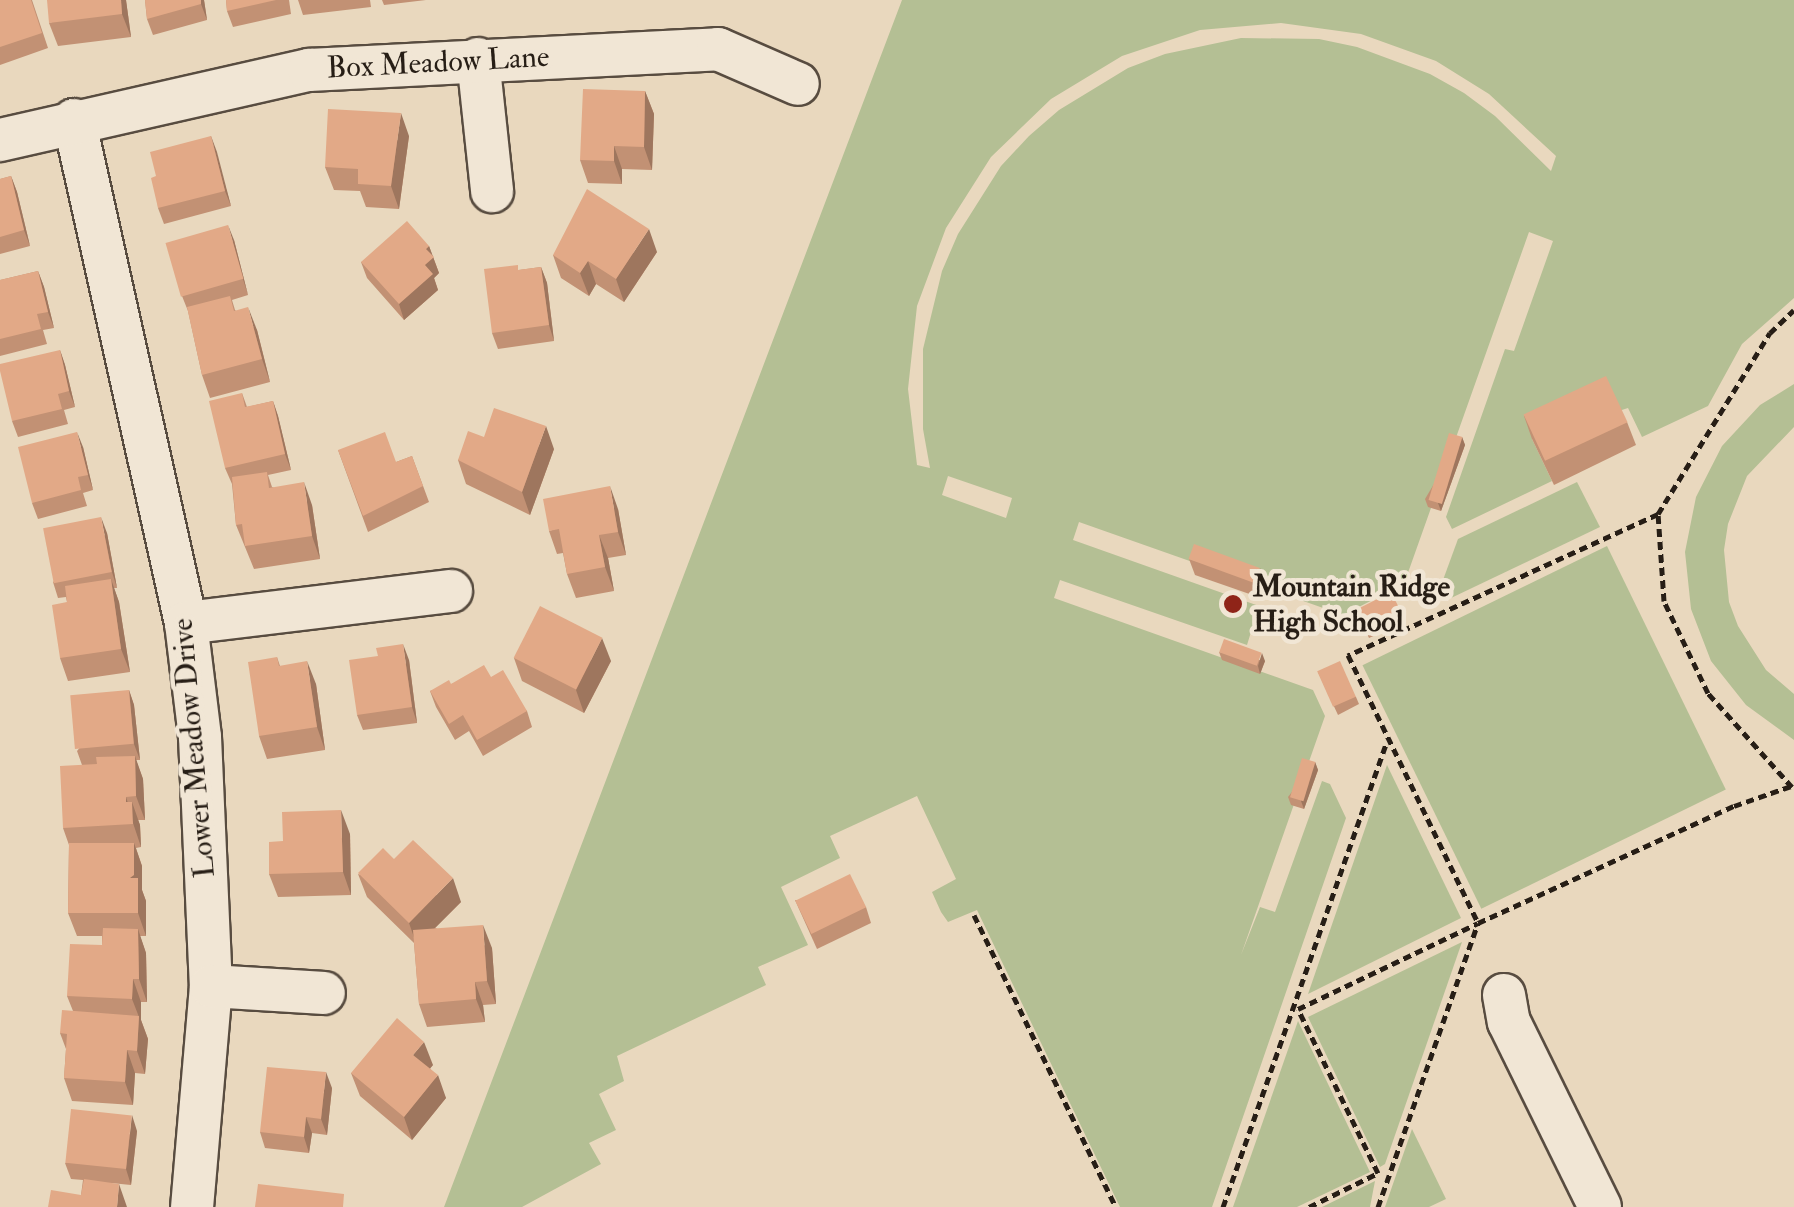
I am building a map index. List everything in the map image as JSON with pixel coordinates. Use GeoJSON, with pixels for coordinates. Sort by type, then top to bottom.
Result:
{"type":"FeatureCollection","features":[{"type":"Feature","properties":{"kind":"street","name":"Box Meadow Lane"},"geometry":{"type":"LineString","coordinates":[[0,140],[74,120],[308,70],[718,49],[798,84]]}},
{"type":"Feature","properties":{"kind":"street"},"geometry":{"type":"LineString","coordinates":[[478,59],[492,191]]}},
{"type":"Feature","properties":{"kind":"street","name":"Lower Meadow Drive"},"geometry":{"type":"LineString","coordinates":[[74,120],[186,623],[200,738],[211,986],[192,1207]]}},
{"type":"Feature","properties":{"kind":"street"},"geometry":{"type":"LineString","coordinates":[[186,623],[451,591]]}},
{"type":"Feature","properties":{"kind":"street"},"geometry":{"type":"LineString","coordinates":[[211,986],[324,993]]}},
{"type":"Feature","properties":{"kind":"street"},"geometry":{"type":"LineString","coordinates":[[1504,996],[1509,1022],[1600,1207]]}},
{"type":"Feature","properties":{"kind":"path"},"geometry":{"type":"LineString","coordinates":[[1378,1207],[1478,923],[1348,655],[1658,514],[1770,333],[1794,310]]}},
{"type":"Feature","properties":{"kind":"path"},"geometry":{"type":"LineString","coordinates":[[1295,1008],[1734,806],[1793,787],[1708,693],[1664,601],[1658,514]]}},
{"type":"Feature","properties":{"kind":"path"},"geometry":{"type":"LineString","coordinates":[[1223,1207],[1386,740]]}},
{"type":"Feature","properties":{"kind":"path"},"geometry":{"type":"LineString","coordinates":[[974,915],[1116,1207]]}},
{"type":"Feature","properties":{"kind":"path"},"geometry":{"type":"LineString","coordinates":[[1295,1008],[1378,1173]]}},
{"type":"Feature","properties":{"kind":"path"},"geometry":{"type":"LineString","coordinates":[[1308,1207],[1378,1173],[1388,1176]]}},
{"type":"Feature","properties":{"kind":"green space","name":"Mountain Ridge High School"},"geometry":{"type":"Polygon","coordinates":[[[902,0],[1794,0],[1794,298],[1742,344],[1708,406],[1642,437],[1628,408],[1532,439],[1552,481],[1452,529],[1446,517],[1505,349],[1514,351],[1553,241],[1529,232],[1404,584],[1343,615],[1079,522],[1073,540],[1259,606],[1247,645],[1060,580],[1054,598],[1313,690],[1325,716],[1241,955],[1260,907],[1275,912],[1322,781],[1330,784],[1346,818],[1212,1207],[1120,1207],[977,910],[948,922],[941,912],[932,892],[956,879],[917,796],[830,836],[840,858],[781,887],[808,945],[758,967],[766,985],[617,1056],[624,1081],[599,1094],[616,1130],[589,1143],[601,1164],[522,1207],[444,1207],[902,0]],[[1281,23],[1200,30],[1122,56],[1051,99],[991,157],[946,228],[917,306],[908,389],[917,465],[930,468],[923,429],[923,349],[942,271],[958,234],[1001,166],[1029,136],[1059,110],[1128,68],[1165,54],[1241,38],[1319,39],[1357,47],[1430,74],[1464,93],[1495,116],[1551,171],[1556,156],[1489,94],[1436,61],[1361,34],[1281,23]],[[948,476],[942,495],[1006,518],[1012,498],[948,476]]]}},
{"type":"Feature","properties":{"kind":"green space"},"geometry":{"type":"Polygon","coordinates":[[[1794,384],[1794,427],[1747,476],[1728,524],[1724,550],[1729,602],[1738,626],[1766,670],[1794,694],[1794,740],[1746,705],[1711,661],[1691,609],[1685,552],[1696,497],[1722,446],[1760,405],[1794,384]]]}},
{"type":"Feature","properties":{"kind":"green space"},"geometry":{"type":"Polygon","coordinates":[[[1577,482],[1600,527],[1451,598],[1443,580],[1458,539],[1577,482]]]}},
{"type":"Feature","properties":{"kind":"green space"},"geometry":{"type":"Polygon","coordinates":[[[1607,546],[1726,790],[1481,909],[1363,665],[1607,546]]]}},
{"type":"Feature","properties":{"kind":"green space"},"geometry":{"type":"Polygon","coordinates":[[[1387,765],[1461,918],[1308,994],[1387,765]]]}},
{"type":"Feature","properties":{"kind":"green space"},"geometry":{"type":"Polygon","coordinates":[[[1462,942],[1385,1164],[1380,1167],[1308,1017],[1462,942]]]}},
{"type":"Feature","properties":{"kind":"green space"},"geometry":{"type":"Polygon","coordinates":[[[1298,1021],[1370,1172],[1297,1207],[1233,1207],[1298,1021]]]}},
{"type":"Feature","properties":{"kind":"green space"},"geometry":{"type":"Polygon","coordinates":[[[1412,1129],[1446,1199],[1429,1207],[1385,1207],[1412,1129]]]}},
{"type":"Feature","properties":{"kind":"green space"},"geometry":{"type":"Polygon","coordinates":[[[1375,1181],[1370,1207],[1322,1207],[1375,1181]]]}},
{"type":"Feature","properties":{"kind":"building"},"geometry":{"type":"Polygon","coordinates":[[[0,0],[31,0],[42,33],[0,47],[0,0]]]}},
{"type":"Feature","properties":{"kind":"building"},"geometry":{"type":"Polygon","coordinates":[[[47,0],[121,0],[122,14],[49,23],[47,0]]]}},
{"type":"Feature","properties":{"kind":"building"},"geometry":{"type":"Polygon","coordinates":[[[145,0],[201,0],[201,4],[147,19],[145,0]]]}},
{"type":"Feature","properties":{"kind":"building"},"geometry":{"type":"Polygon","coordinates":[[[226,0],[276,0],[227,11],[226,0]]]}},
{"type":"Feature","properties":{"kind":"building"},"geometry":{"type":"Polygon","coordinates":[[[583,89],[645,91],[644,147],[614,146],[614,161],[580,160],[583,89]]]}},
{"type":"Feature","properties":{"kind":"building"},"geometry":{"type":"Polygon","coordinates":[[[328,109],[401,113],[391,186],[358,184],[358,169],[325,167],[328,109]]]}},
{"type":"Feature","properties":{"kind":"building"},"geometry":{"type":"Polygon","coordinates":[[[211,136],[225,191],[158,208],[150,152],[211,136]]]}},
{"type":"Feature","properties":{"kind":"building"},"geometry":{"type":"Polygon","coordinates":[[[11,176],[24,230],[0,237],[0,179],[11,176]]]}},
{"type":"Feature","properties":{"kind":"building"},"geometry":{"type":"Polygon","coordinates":[[[587,189],[649,229],[616,279],[588,261],[580,273],[553,255],[587,189]]]}},
{"type":"Feature","properties":{"kind":"building"},"geometry":{"type":"Polygon","coordinates":[[[407,221],[429,246],[426,249],[434,257],[425,265],[433,274],[399,304],[361,262],[407,221]]]}},
{"type":"Feature","properties":{"kind":"building"},"geometry":{"type":"Polygon","coordinates":[[[228,225],[243,279],[181,297],[166,243],[228,225]]]}},
{"type":"Feature","properties":{"kind":"building"},"geometry":{"type":"Polygon","coordinates":[[[518,265],[518,270],[541,267],[549,325],[492,333],[484,269],[518,265]]]}},
{"type":"Feature","properties":{"kind":"building"},"geometry":{"type":"Polygon","coordinates":[[[38,271],[48,312],[37,314],[41,329],[0,339],[0,280],[38,271]]]}},
{"type":"Feature","properties":{"kind":"building"},"geometry":{"type":"Polygon","coordinates":[[[230,296],[234,311],[248,307],[262,359],[202,375],[187,307],[230,296]]]}},
{"type":"Feature","properties":{"kind":"building"},"geometry":{"type":"Polygon","coordinates":[[[60,350],[69,391],[58,394],[62,409],[12,421],[0,364],[60,350]]]}},
{"type":"Feature","properties":{"kind":"building"},"geometry":{"type":"Polygon","coordinates":[[[1606,376],[1628,422],[1545,461],[1524,414],[1606,376]]]}},
{"type":"Feature","properties":{"kind":"building"},"geometry":{"type":"Polygon","coordinates":[[[242,393],[245,407],[273,401],[285,454],[225,468],[209,401],[242,393]]]}},
{"type":"Feature","properties":{"kind":"building"},"geometry":{"type":"Polygon","coordinates":[[[494,408],[546,426],[522,492],[458,460],[468,431],[484,437],[494,408]]]}},
{"type":"Feature","properties":{"kind":"building"},"geometry":{"type":"Polygon","coordinates":[[[77,432],[88,475],[78,477],[81,490],[32,503],[18,447],[77,432]]]}},
{"type":"Feature","properties":{"kind":"building"},"geometry":{"type":"Polygon","coordinates":[[[385,432],[396,462],[412,456],[423,486],[363,516],[338,450],[385,432]]]}},
{"type":"Feature","properties":{"kind":"building"},"geometry":{"type":"Polygon","coordinates":[[[1449,433],[1462,437],[1442,504],[1429,500],[1449,433]]]}},
{"type":"Feature","properties":{"kind":"building"},"geometry":{"type":"Polygon","coordinates":[[[267,472],[269,488],[304,482],[312,536],[245,546],[242,524],[236,525],[232,477],[267,472]]]}},
{"type":"Feature","properties":{"kind":"building"},"geometry":{"type":"Polygon","coordinates":[[[610,486],[618,532],[599,535],[605,567],[567,574],[559,529],[549,531],[543,499],[610,486]]]}},
{"type":"Feature","properties":{"kind":"building"},"geometry":{"type":"Polygon","coordinates":[[[101,517],[112,572],[54,583],[43,528],[101,517]]]}},
{"type":"Feature","properties":{"kind":"building"},"geometry":{"type":"Polygon","coordinates":[[[1194,544],[1260,568],[1254,583],[1189,559],[1194,544]]]}},
{"type":"Feature","properties":{"kind":"building"},"geometry":{"type":"Polygon","coordinates":[[[111,579],[121,649],[60,658],[52,605],[67,602],[65,586],[111,579]]]}},
{"type":"Feature","properties":{"kind":"building"},"geometry":{"type":"Polygon","coordinates":[[[1391,592],[1402,614],[1368,632],[1357,609],[1391,592]]]}},
{"type":"Feature","properties":{"kind":"building"},"geometry":{"type":"Polygon","coordinates":[[[540,606],[602,638],[576,689],[514,658],[540,606]]]}},
{"type":"Feature","properties":{"kind":"building"},"geometry":{"type":"Polygon","coordinates":[[[1224,639],[1262,653],[1257,666],[1219,652],[1224,639]]]}},
{"type":"Feature","properties":{"kind":"building"},"geometry":{"type":"Polygon","coordinates":[[[403,644],[412,707],[357,715],[349,660],[378,656],[376,648],[403,644]]]}},
{"type":"Feature","properties":{"kind":"building"},"geometry":{"type":"Polygon","coordinates":[[[277,657],[279,666],[307,661],[317,727],[259,736],[248,662],[277,657]]]}},
{"type":"Feature","properties":{"kind":"building"},"geometry":{"type":"Polygon","coordinates":[[[1340,661],[1356,697],[1333,707],[1317,671],[1340,661]]]}},
{"type":"Feature","properties":{"kind":"building"},"geometry":{"type":"Polygon","coordinates":[[[484,665],[491,677],[503,670],[527,711],[477,740],[463,715],[449,724],[430,691],[484,665]]]}},
{"type":"Feature","properties":{"kind":"building"},"geometry":{"type":"Polygon","coordinates":[[[129,690],[134,744],[75,749],[70,695],[129,690]]]}},
{"type":"Feature","properties":{"kind":"building"},"geometry":{"type":"Polygon","coordinates":[[[135,756],[136,796],[126,797],[126,802],[132,802],[133,824],[63,828],[60,766],[97,764],[96,757],[135,756]]]}},
{"type":"Feature","properties":{"kind":"building"},"geometry":{"type":"Polygon","coordinates":[[[1302,758],[1315,762],[1303,801],[1290,797],[1302,758]]]}},
{"type":"Feature","properties":{"kind":"building"},"geometry":{"type":"Polygon","coordinates":[[[341,810],[343,872],[269,874],[269,842],[283,841],[282,812],[341,810]]]}},
{"type":"Feature","properties":{"kind":"building"},"geometry":{"type":"Polygon","coordinates":[[[413,840],[453,878],[409,923],[358,873],[383,848],[394,859],[413,840]]]}},
{"type":"Feature","properties":{"kind":"building"},"geometry":{"type":"Polygon","coordinates":[[[69,843],[134,843],[134,875],[130,878],[138,878],[138,913],[68,913],[69,843]]]}},
{"type":"Feature","properties":{"kind":"building"},"geometry":{"type":"Polygon","coordinates":[[[850,874],[866,907],[811,934],[795,901],[850,874]]]}},
{"type":"Feature","properties":{"kind":"building"},"geometry":{"type":"Polygon","coordinates":[[[483,925],[487,981],[475,982],[476,999],[419,1004],[413,930],[483,925]]]}},
{"type":"Feature","properties":{"kind":"building"},"geometry":{"type":"Polygon","coordinates":[[[103,928],[138,929],[139,979],[133,979],[132,999],[67,996],[70,944],[102,945],[103,928]]]}},
{"type":"Feature","properties":{"kind":"building"},"geometry":{"type":"Polygon","coordinates":[[[62,1010],[139,1016],[137,1051],[127,1050],[125,1082],[64,1078],[67,1034],[60,1033],[62,1010]]]}},
{"type":"Feature","properties":{"kind":"building"},"geometry":{"type":"Polygon","coordinates":[[[397,1018],[424,1042],[413,1055],[438,1075],[404,1117],[351,1073],[397,1018]]]}},
{"type":"Feature","properties":{"kind":"building"},"geometry":{"type":"Polygon","coordinates":[[[267,1067],[326,1072],[321,1119],[306,1117],[304,1137],[260,1132],[267,1067]]]}},
{"type":"Feature","properties":{"kind":"building"},"geometry":{"type":"Polygon","coordinates":[[[71,1109],[132,1115],[126,1169],[65,1163],[71,1109]]]}},
{"type":"Feature","properties":{"kind":"building"},"geometry":{"type":"Polygon","coordinates":[[[84,1179],[119,1184],[117,1207],[48,1207],[51,1190],[81,1195],[84,1179]]]}},
{"type":"Feature","properties":{"kind":"building"},"geometry":{"type":"Polygon","coordinates":[[[258,1184],[344,1194],[343,1207],[255,1207],[258,1184]]]}},
{"type":"Feature","properties":{"kind":"place","name":"Mountain Ridge High School"},"geometry":{"type":"Point","coordinates":[1233,604]}}]}
